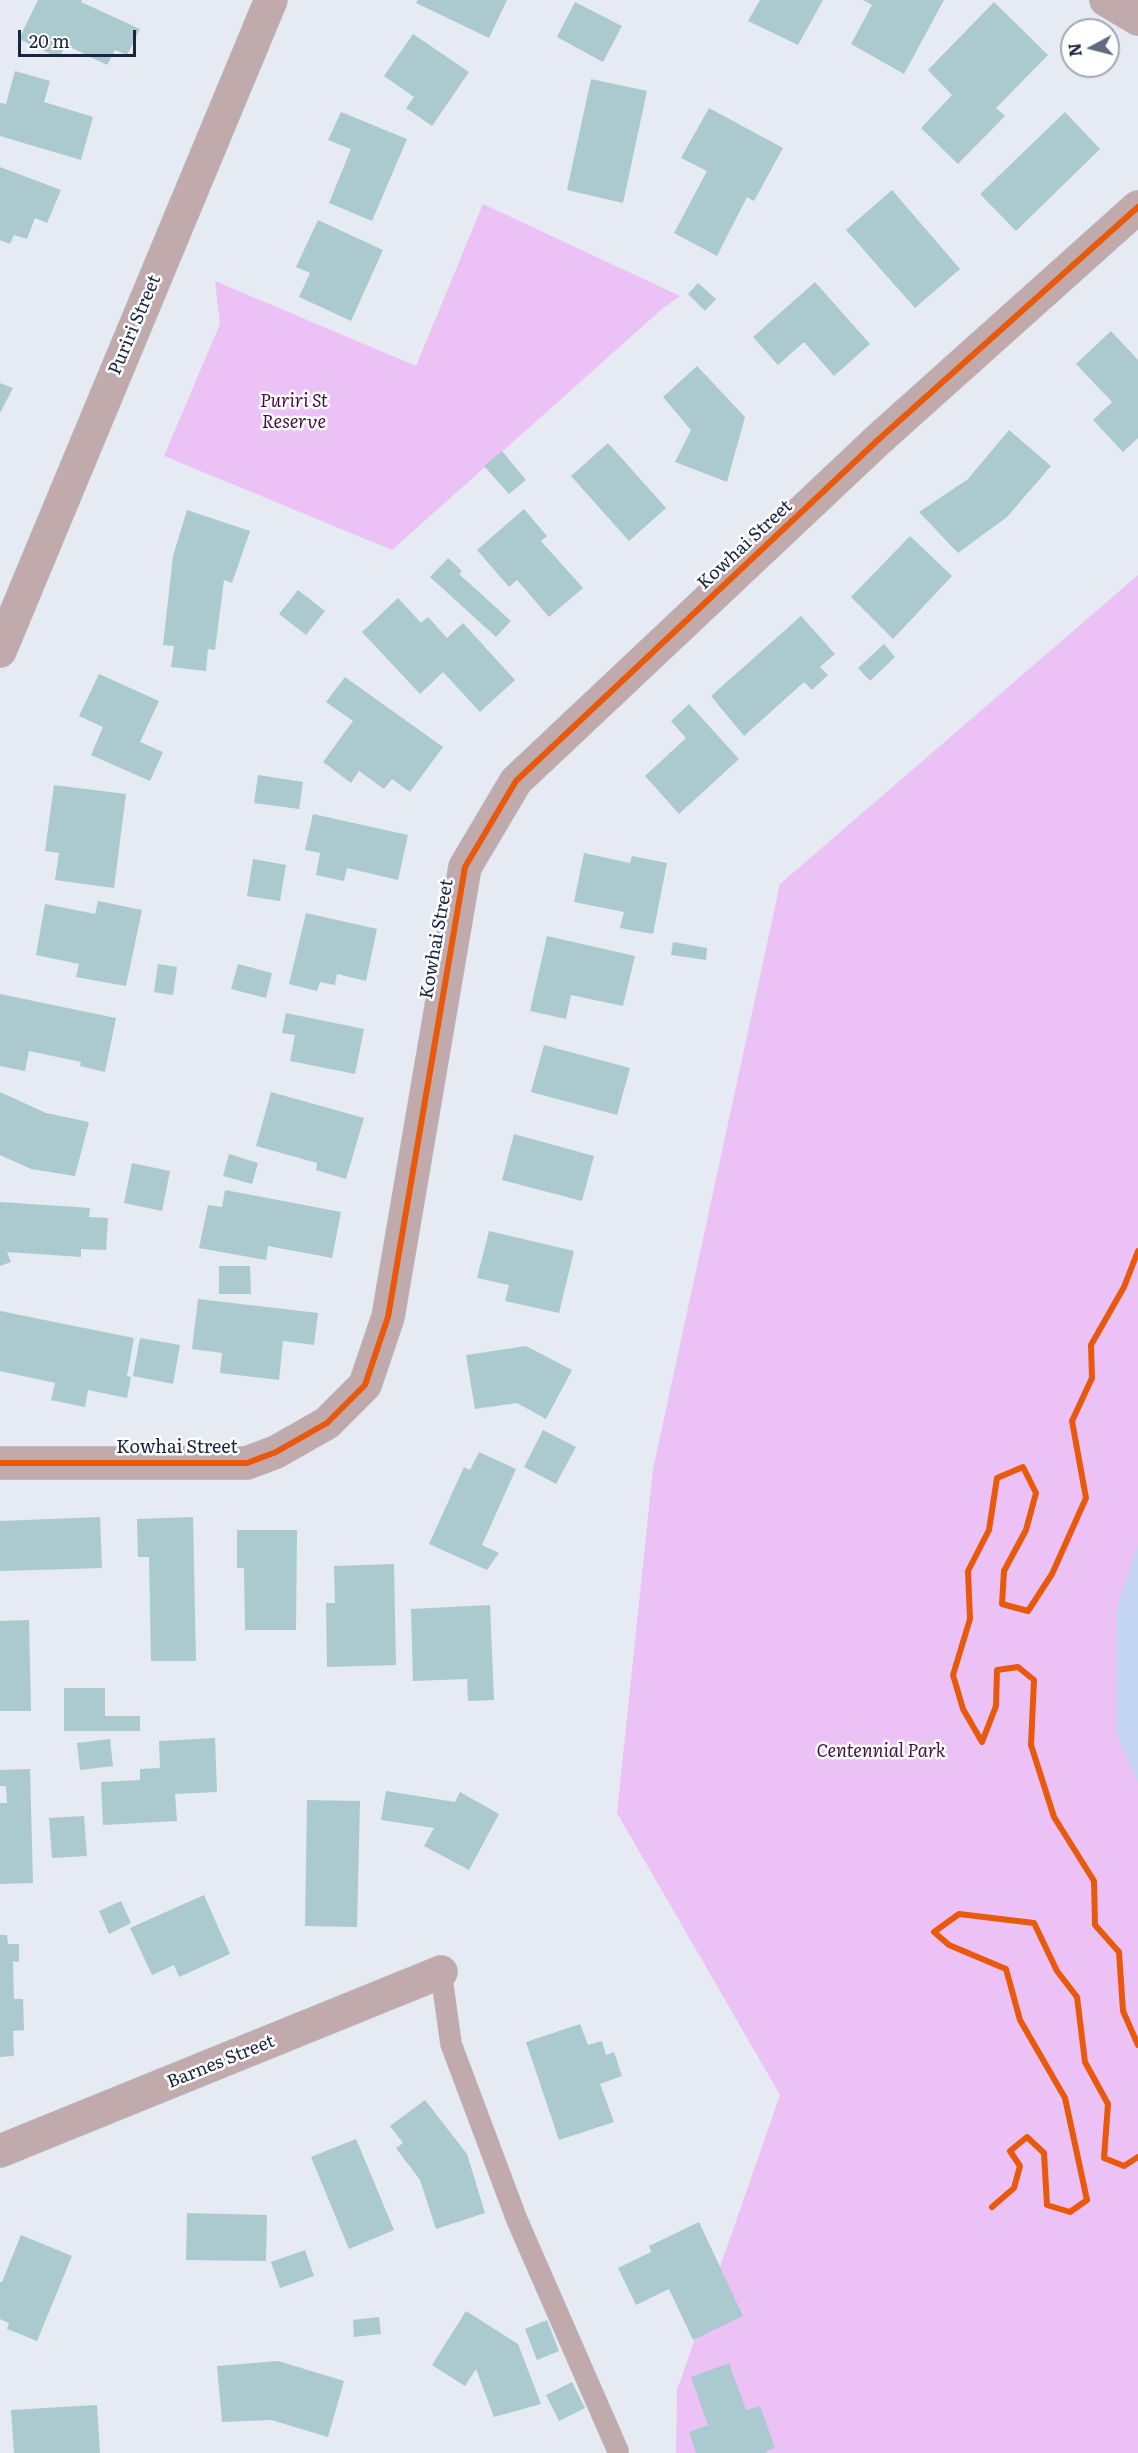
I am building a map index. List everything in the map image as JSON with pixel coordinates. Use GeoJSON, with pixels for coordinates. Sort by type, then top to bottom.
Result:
{"type":"FeatureCollection","features":[{"type":"Feature","properties":{"kind":"street","name":"Puriri Street"},"geometry":{"type":"LineString","coordinates":[[0,651],[271,0]]}},
{"type":"Feature","properties":{"kind":"street"},"geometry":{"type":"LineString","coordinates":[[1106,0],[1138,19]]}},
{"type":"Feature","properties":{"kind":"street","name":"Kowhai Street"},"geometry":{"type":"LineString","coordinates":[[0,1463],[247,1463],[276,1452],[327,1423],[364,1385],[388,1317],[465,867],[516,781],[879,439],[1138,207]]}},
{"type":"Feature","properties":{"kind":"street","name":"Barnes Street"},"geometry":{"type":"LineString","coordinates":[[0,2151],[441,1972]]}},
{"type":"Feature","properties":{"kind":"lane"},"geometry":{"type":"LineString","coordinates":[[441,1972],[451,2044],[517,2220],[618,2451]]}},
{"type":"Feature","properties":{"kind":"green space","name":"Puriri St Reserve"},"geometry":{"type":"Polygon","coordinates":[[[483,204],[680,296],[662,309],[392,550],[164,456],[220,324],[215,281],[416,366],[483,204]]]}},
{"type":"Feature","properties":{"kind":"green space","name":"Centennial Park"},"geometry":{"type":"Polygon","coordinates":[[[1138,575],[1138,2453],[676,2453],[677,2390],[780,2095],[617,1813],[653,1469],[780,884],[1138,575]]]}},
{"type":"Feature","properties":{"kind":"water"},"geometry":{"type":"Polygon","coordinates":[[[1138,1545],[1138,1782],[1116,1734],[1117,1607],[1138,1545]]]}},
{"type":"Feature","properties":{"kind":"building"},"geometry":{"type":"Polygon","coordinates":[[[38,0],[82,0],[81,2],[140,29],[127,55],[115,50],[107,65],[66,45],[59,58],[19,39],[38,0]]]}},
{"type":"Feature","properties":{"kind":"building"},"geometry":{"type":"Polygon","coordinates":[[[418,0],[507,0],[489,38],[416,3],[418,0]]]}},
{"type":"Feature","properties":{"kind":"building"},"geometry":{"type":"Polygon","coordinates":[[[760,0],[823,0],[798,45],[748,21],[760,0]]]}},
{"type":"Feature","properties":{"kind":"building"},"geometry":{"type":"Polygon","coordinates":[[[863,0],[944,0],[904,74],[851,44],[872,5],[863,0]]]}},
{"type":"Feature","properties":{"kind":"building"},"geometry":{"type":"Polygon","coordinates":[[[575,2],[622,26],[603,62],[557,37],[575,2]]]}},
{"type":"Feature","properties":{"kind":"building"},"geometry":{"type":"Polygon","coordinates":[[[994,2],[1048,55],[996,108],[1005,116],[958,164],[921,128],[952,95],[928,70],[994,2]]]}},
{"type":"Feature","properties":{"kind":"building"},"geometry":{"type":"Polygon","coordinates":[[[413,34],[469,72],[432,126],[406,108],[414,97],[384,76],[413,34]]]}},
{"type":"Feature","properties":{"kind":"building"},"geometry":{"type":"Polygon","coordinates":[[[15,71],[50,81],[44,102],[93,117],[81,160],[0,136],[0,103],[6,104],[15,71]]]}},
{"type":"Feature","properties":{"kind":"building"},"geometry":{"type":"Polygon","coordinates":[[[591,79],[647,91],[623,203],[567,190],[591,79]]]}},
{"type":"Feature","properties":{"kind":"building"},"geometry":{"type":"Polygon","coordinates":[[[709,108],[783,148],[754,201],[747,197],[717,256],[674,233],[707,171],[681,158],[709,108]]]}},
{"type":"Feature","properties":{"kind":"building"},"geometry":{"type":"Polygon","coordinates":[[[341,112],[407,139],[372,221],[329,203],[351,149],[328,140],[341,112]]]}},
{"type":"Feature","properties":{"kind":"building"},"geometry":{"type":"Polygon","coordinates":[[[1065,112],[1100,149],[1016,231],[980,194],[1065,112]]]}},
{"type":"Feature","properties":{"kind":"building"},"geometry":{"type":"Polygon","coordinates":[[[0,167],[61,190],[47,223],[35,218],[27,239],[14,235],[10,244],[0,240],[0,167]]]}},
{"type":"Feature","properties":{"kind":"building"},"geometry":{"type":"Polygon","coordinates":[[[892,190],[960,269],[915,308],[846,230],[892,190]]]}},
{"type":"Feature","properties":{"kind":"building"},"geometry":{"type":"Polygon","coordinates":[[[318,220],[383,250],[351,321],[299,297],[310,273],[296,267],[318,220]]]}},
{"type":"Feature","properties":{"kind":"building"},"geometry":{"type":"Polygon","coordinates":[[[815,282],[870,344],[834,376],[804,342],[778,365],[753,337],[815,282]]]}},
{"type":"Feature","properties":{"kind":"building"},"geometry":{"type":"Polygon","coordinates":[[[698,283],[716,299],[705,311],[688,294],[698,283]]]}},
{"type":"Feature","properties":{"kind":"building"},"geometry":{"type":"Polygon","coordinates":[[[1111,331],[1138,360],[1138,438],[1123,452],[1093,420],[1112,402],[1076,364],[1111,331]]]}},
{"type":"Feature","properties":{"kind":"building"},"geometry":{"type":"Polygon","coordinates":[[[697,366],[745,417],[727,482],[675,462],[691,430],[663,397],[697,366]]]}},
{"type":"Feature","properties":{"kind":"building"},"geometry":{"type":"Polygon","coordinates":[[[0,383],[13,388],[0,413],[0,383]]]}},
{"type":"Feature","properties":{"kind":"building"},"geometry":{"type":"Polygon","coordinates":[[[1009,430],[1051,466],[1007,517],[958,553],[919,512],[968,479],[1009,430]]]}},
{"type":"Feature","properties":{"kind":"building"},"geometry":{"type":"Polygon","coordinates":[[[608,443],[666,508],[629,541],[571,476],[608,443]]]}},
{"type":"Feature","properties":{"kind":"building"},"geometry":{"type":"Polygon","coordinates":[[[502,451],[526,480],[509,494],[484,466],[502,451]]]}},
{"type":"Feature","properties":{"kind":"building"},"geometry":{"type":"Polygon","coordinates":[[[524,509],[547,536],[541,541],[583,588],[549,617],[517,580],[509,587],[477,550],[524,509]]]}},
{"type":"Feature","properties":{"kind":"building"},"geometry":{"type":"Polygon","coordinates":[[[187,510],[250,531],[232,583],[224,580],[215,650],[208,649],[206,671],[171,667],[174,646],[163,645],[173,556],[187,510]]]}},
{"type":"Feature","properties":{"kind":"building"},"geometry":{"type":"Polygon","coordinates":[[[910,536],[952,576],[893,639],[851,597],[910,536]]]}},
{"type":"Feature","properties":{"kind":"building"},"geometry":{"type":"Polygon","coordinates":[[[448,558],[462,571],[459,574],[511,621],[496,637],[430,577],[448,558]]]}},
{"type":"Feature","properties":{"kind":"building"},"geometry":{"type":"Polygon","coordinates":[[[298,590],[325,611],[306,635],[279,614],[298,590]]]}},
{"type":"Feature","properties":{"kind":"building"},"geometry":{"type":"Polygon","coordinates":[[[398,598],[421,623],[428,617],[447,638],[463,623],[515,680],[480,712],[443,672],[420,694],[362,632],[398,598]]]}},
{"type":"Feature","properties":{"kind":"building"},"geometry":{"type":"Polygon","coordinates":[[[801,616],[835,654],[820,667],[828,675],[812,690],[804,682],[744,736],[711,696],[801,616]]]}},
{"type":"Feature","properties":{"kind":"building"},"geometry":{"type":"Polygon","coordinates":[[[884,644],[895,657],[870,681],[858,668],[884,644]]]}},
{"type":"Feature","properties":{"kind":"building"},"geometry":{"type":"Polygon","coordinates":[[[99,674],[159,701],[140,742],[163,752],[150,781],[91,755],[103,727],[79,716],[99,674]]]}},
{"type":"Feature","properties":{"kind":"building"},"geometry":{"type":"Polygon","coordinates":[[[345,677],[443,747],[410,792],[392,779],[384,789],[359,771],[351,783],[323,762],[353,721],[326,702],[345,677]]]}},
{"type":"Feature","properties":{"kind":"building"},"geometry":{"type":"Polygon","coordinates":[[[689,704],[739,759],[679,814],[645,776],[686,738],[671,721],[689,704]]]}},
{"type":"Feature","properties":{"kind":"building"},"geometry":{"type":"Polygon","coordinates":[[[258,775],[303,782],[299,809],[254,803],[258,775]]]}},
{"type":"Feature","properties":{"kind":"building"},"geometry":{"type":"Polygon","coordinates":[[[54,785],[126,794],[114,888],[55,880],[59,853],[45,851],[54,785]]]}},
{"type":"Feature","properties":{"kind":"building"},"geometry":{"type":"Polygon","coordinates":[[[313,814],[408,835],[398,880],[347,868],[344,881],[316,875],[320,853],[305,850],[313,814]]]}},
{"type":"Feature","properties":{"kind":"building"},"geometry":{"type":"Polygon","coordinates":[[[584,853],[630,863],[632,856],[667,863],[653,934],[620,928],[624,912],[574,902],[584,853]]]}},
{"type":"Feature","properties":{"kind":"building"},"geometry":{"type":"Polygon","coordinates":[[[253,859],[286,865],[280,901],[247,896],[253,859]]]}},
{"type":"Feature","properties":{"kind":"building"},"geometry":{"type":"Polygon","coordinates":[[[98,901],[142,910],[126,986],[76,977],[79,964],[36,955],[45,904],[95,914],[98,901]]]}},
{"type":"Feature","properties":{"kind":"building"},"geometry":{"type":"Polygon","coordinates":[[[306,913],[377,929],[366,981],[337,974],[335,985],[320,982],[317,991],[289,984],[306,913]]]}},
{"type":"Feature","properties":{"kind":"building"},"geometry":{"type":"Polygon","coordinates":[[[547,936],[635,956],[623,1006],[571,995],[566,1019],[530,1011],[547,936]]]}},
{"type":"Feature","properties":{"kind":"building"},"geometry":{"type":"Polygon","coordinates":[[[673,942],[707,948],[706,960],[671,955],[673,942]]]}},
{"type":"Feature","properties":{"kind":"building"},"geometry":{"type":"Polygon","coordinates":[[[158,964],[177,967],[173,995],[154,992],[158,964]]]}},
{"type":"Feature","properties":{"kind":"building"},"geometry":{"type":"Polygon","coordinates":[[[238,964],[272,973],[266,998],[231,989],[238,964]]]}},
{"type":"Feature","properties":{"kind":"building"},"geometry":{"type":"Polygon","coordinates":[[[0,994],[116,1018],[105,1072],[80,1066],[81,1062],[29,1051],[25,1071],[0,1066],[0,994]]]}},
{"type":"Feature","properties":{"kind":"building"},"geometry":{"type":"Polygon","coordinates":[[[286,1013],[364,1029],[355,1074],[290,1061],[295,1035],[282,1033],[286,1013]]]}},
{"type":"Feature","properties":{"kind":"building"},"geometry":{"type":"Polygon","coordinates":[[[544,1045],[630,1068],[617,1115],[531,1092],[544,1045]]]}},
{"type":"Feature","properties":{"kind":"building"},"geometry":{"type":"Polygon","coordinates":[[[0,1092],[46,1113],[89,1122],[75,1176],[31,1169],[0,1155],[0,1092]]]}},
{"type":"Feature","properties":{"kind":"building"},"geometry":{"type":"Polygon","coordinates":[[[271,1092],[364,1118],[346,1179],[316,1170],[317,1163],[256,1146],[271,1092]]]}},
{"type":"Feature","properties":{"kind":"building"},"geometry":{"type":"Polygon","coordinates":[[[514,1134],[594,1156],[582,1201],[502,1180],[514,1134]]]}},
{"type":"Feature","properties":{"kind":"building"},"geometry":{"type":"Polygon","coordinates":[[[229,1154],[258,1163],[252,1184],[223,1176],[229,1154]]]}},
{"type":"Feature","properties":{"kind":"building"},"geometry":{"type":"Polygon","coordinates":[[[132,1163],[170,1171],[162,1211],[124,1203],[132,1163]]]}},
{"type":"Feature","properties":{"kind":"building"},"geometry":{"type":"Polygon","coordinates":[[[225,1190],[341,1212],[332,1258],[268,1246],[266,1260],[199,1248],[208,1205],[222,1207],[225,1190]]]}},
{"type":"Feature","properties":{"kind":"building"},"geometry":{"type":"Polygon","coordinates":[[[0,1202],[90,1208],[89,1217],[108,1218],[106,1250],[81,1249],[81,1257],[7,1252],[11,1262],[0,1266],[0,1202]]]}},
{"type":"Feature","properties":{"kind":"building"},"geometry":{"type":"Polygon","coordinates":[[[489,1231],[574,1251],[559,1313],[505,1301],[509,1285],[477,1278],[489,1231]]]}},
{"type":"Feature","properties":{"kind":"building"},"geometry":{"type":"Polygon","coordinates":[[[219,1266],[250,1266],[251,1294],[219,1294],[219,1266]]]}},
{"type":"Feature","properties":{"kind":"building"},"geometry":{"type":"Polygon","coordinates":[[[198,1299],[318,1313],[314,1345],[283,1341],[279,1380],[220,1373],[222,1353],[192,1349],[198,1299]]]}},
{"type":"Feature","properties":{"kind":"building"},"geometry":{"type":"Polygon","coordinates":[[[0,1311],[134,1338],[127,1376],[131,1377],[127,1398],[88,1390],[85,1407],[51,1400],[55,1383],[0,1371],[0,1311]]]}},
{"type":"Feature","properties":{"kind":"building"},"geometry":{"type":"Polygon","coordinates":[[[140,1338],[180,1345],[173,1384],[133,1376],[140,1338]]]}},
{"type":"Feature","properties":{"kind":"building"},"geometry":{"type":"Polygon","coordinates":[[[526,1346],[572,1370],[546,1419],[517,1403],[475,1409],[466,1355],[526,1346]]]}},
{"type":"Feature","properties":{"kind":"building"},"geometry":{"type":"Polygon","coordinates":[[[543,1430],[576,1447],[556,1484],[524,1467],[543,1430]]]}},
{"type":"Feature","properties":{"kind":"building"},"geometry":{"type":"Polygon","coordinates":[[[479,1452],[516,1469],[482,1545],[499,1553],[487,1570],[429,1544],[464,1467],[470,1470],[479,1452]]]}},
{"type":"Feature","properties":{"kind":"building"},"geometry":{"type":"Polygon","coordinates":[[[100,1517],[102,1568],[0,1571],[0,1521],[100,1517]]]}},
{"type":"Feature","properties":{"kind":"building"},"geometry":{"type":"Polygon","coordinates":[[[193,1517],[196,1661],[151,1661],[149,1557],[138,1557],[137,1519],[193,1517]]]}},
{"type":"Feature","properties":{"kind":"building"},"geometry":{"type":"Polygon","coordinates":[[[237,1530],[297,1530],[296,1630],[245,1630],[244,1568],[237,1568],[237,1530]]]}},
{"type":"Feature","properties":{"kind":"building"},"geometry":{"type":"Polygon","coordinates":[[[394,1564],[396,1665],[327,1667],[326,1603],[335,1603],[334,1566],[394,1564]]]}},
{"type":"Feature","properties":{"kind":"building"},"geometry":{"type":"Polygon","coordinates":[[[490,1605],[494,1700],[468,1701],[467,1679],[413,1681],[411,1609],[490,1605]]]}},
{"type":"Feature","properties":{"kind":"building"},"geometry":{"type":"Polygon","coordinates":[[[29,1620],[31,1711],[0,1711],[0,1621],[29,1620]]]}},
{"type":"Feature","properties":{"kind":"building"},"geometry":{"type":"Polygon","coordinates":[[[64,1688],[105,1688],[105,1716],[140,1716],[140,1731],[64,1731],[64,1688]]]}},
{"type":"Feature","properties":{"kind":"building"},"geometry":{"type":"Polygon","coordinates":[[[215,1738],[217,1792],[175,1794],[177,1821],[103,1825],[101,1782],[140,1780],[140,1769],[160,1768],[159,1741],[215,1738]]]}},
{"type":"Feature","properties":{"kind":"building"},"geometry":{"type":"Polygon","coordinates":[[[110,1739],[113,1766],[80,1770],[77,1743],[110,1739]]]}},
{"type":"Feature","properties":{"kind":"building"},"geometry":{"type":"Polygon","coordinates":[[[30,1769],[33,1883],[0,1884],[0,1803],[7,1803],[6,1786],[0,1786],[0,1770],[30,1769]]]}},
{"type":"Feature","properties":{"kind":"building"},"geometry":{"type":"Polygon","coordinates":[[[386,1791],[455,1802],[460,1792],[499,1814],[469,1870],[424,1846],[434,1828],[381,1820],[386,1791]]]}},
{"type":"Feature","properties":{"kind":"building"},"geometry":{"type":"Polygon","coordinates":[[[307,1800],[360,1801],[357,1927],[305,1926],[307,1800]]]}},
{"type":"Feature","properties":{"kind":"building"},"geometry":{"type":"Polygon","coordinates":[[[84,1816],[87,1856],[52,1858],[49,1818],[84,1816]]]}},
{"type":"Feature","properties":{"kind":"building"},"geometry":{"type":"Polygon","coordinates":[[[204,1895],[230,1954],[179,1977],[174,1965],[152,1975],[130,1928],[204,1895]]]}},
{"type":"Feature","properties":{"kind":"building"},"geometry":{"type":"Polygon","coordinates":[[[121,1901],[131,1923],[109,1934],[99,1911],[121,1901]]]}},
{"type":"Feature","properties":{"kind":"building"},"geometry":{"type":"Polygon","coordinates":[[[0,1935],[7,1935],[8,1944],[19,1944],[19,1962],[13,1961],[14,1999],[23,1999],[24,2030],[13,2031],[14,2056],[0,2057],[0,1935]]]}},
{"type":"Feature","properties":{"kind":"building"},"geometry":{"type":"Polygon","coordinates":[[[580,2024],[588,2045],[602,2041],[606,2055],[614,2052],[622,2076],[600,2084],[614,2122],[559,2140],[526,2042],[580,2024]]]}},
{"type":"Feature","properties":{"kind":"building"},"geometry":{"type":"Polygon","coordinates":[[[425,2100],[467,2154],[485,2213],[436,2229],[420,2180],[396,2148],[403,2143],[390,2126],[425,2100]]]}},
{"type":"Feature","properties":{"kind":"building"},"geometry":{"type":"Polygon","coordinates":[[[356,2139],[394,2230],[349,2249],[311,2157],[356,2139]]]}},
{"type":"Feature","properties":{"kind":"building"},"geometry":{"type":"Polygon","coordinates":[[[187,2213],[267,2215],[266,2261],[186,2260],[187,2213]]]}},
{"type":"Feature","properties":{"kind":"building"},"geometry":{"type":"Polygon","coordinates":[[[699,2222],[743,2316],[693,2340],[669,2289],[636,2305],[618,2268],[651,2252],[649,2246],[699,2222]]]}},
{"type":"Feature","properties":{"kind":"building"},"geometry":{"type":"Polygon","coordinates":[[[21,2235],[72,2256],[37,2341],[7,2329],[9,2323],[0,2319],[0,2282],[2,2282],[21,2235]]]}},
{"type":"Feature","properties":{"kind":"building"},"geometry":{"type":"Polygon","coordinates":[[[305,2250],[314,2276],[280,2288],[271,2262],[305,2250]]]}},
{"type":"Feature","properties":{"kind":"building"},"geometry":{"type":"Polygon","coordinates":[[[466,2311],[518,2344],[541,2404],[494,2417],[476,2369],[465,2386],[432,2365],[466,2311]]]}},
{"type":"Feature","properties":{"kind":"building"},"geometry":{"type":"Polygon","coordinates":[[[379,2317],[381,2334],[354,2337],[353,2320],[379,2317]]]}},
{"type":"Feature","properties":{"kind":"building"},"geometry":{"type":"Polygon","coordinates":[[[547,2320],[559,2351],[537,2360],[525,2329],[547,2320]]]}},
{"type":"Feature","properties":{"kind":"building"},"geometry":{"type":"Polygon","coordinates":[[[278,2361],[344,2381],[328,2437],[271,2420],[222,2422],[217,2366],[278,2361]]]}},
{"type":"Feature","properties":{"kind":"building"},"geometry":{"type":"Polygon","coordinates":[[[729,2363],[746,2410],[760,2406],[775,2448],[766,2451],[767,2453],[696,2453],[689,2432],[708,2425],[691,2377],[729,2363]]]}},
{"type":"Feature","properties":{"kind":"building"},"geometry":{"type":"Polygon","coordinates":[[[572,2382],[585,2408],[559,2421],[546,2395],[572,2382]]]}},
{"type":"Feature","properties":{"kind":"building"},"geometry":{"type":"Polygon","coordinates":[[[97,2405],[100,2453],[14,2453],[11,2410],[97,2405]]]}},
{"type":"Feature","properties":{"kind":"cycle path"},"geometry":{"type":"LineString","coordinates":[[0,1463],[247,1463],[276,1452],[327,1423],[365,1385],[388,1317],[465,867],[516,781],[879,439],[1138,207]]}},
{"type":"Feature","properties":{"kind":"cycle path"},"geometry":{"type":"LineString","coordinates":[[1138,1251],[1124,1287],[1091,1345],[1092,1378],[1072,1421],[1086,1498],[1052,1574],[1028,1611],[1002,1604],[1004,1571],[1026,1530],[1036,1493],[1023,1467],[997,1478],[989,1530],[968,1571],[970,1619],[953,1675],[963,1709],[982,1742],[996,1706],[997,1670],[1018,1667],[1034,1680],[1031,1745],[1054,1817],[1094,1881],[1095,1925],[1119,1952],[1123,2011],[1138,2045]]}},
{"type":"Feature","properties":{"kind":"cycle path"},"geometry":{"type":"LineString","coordinates":[[992,2207],[1014,2188],[1020,2166],[1010,2151],[1027,2137],[1044,2153],[1047,2205],[1070,2212],[1087,2200],[1065,2098],[1020,2020],[1006,1969],[949,1945],[934,1932],[959,1914],[1034,1923],[1057,1971],[1077,1997],[1085,2062],[1108,2104],[1104,2158],[1124,2166],[1138,2157]]}}]}
